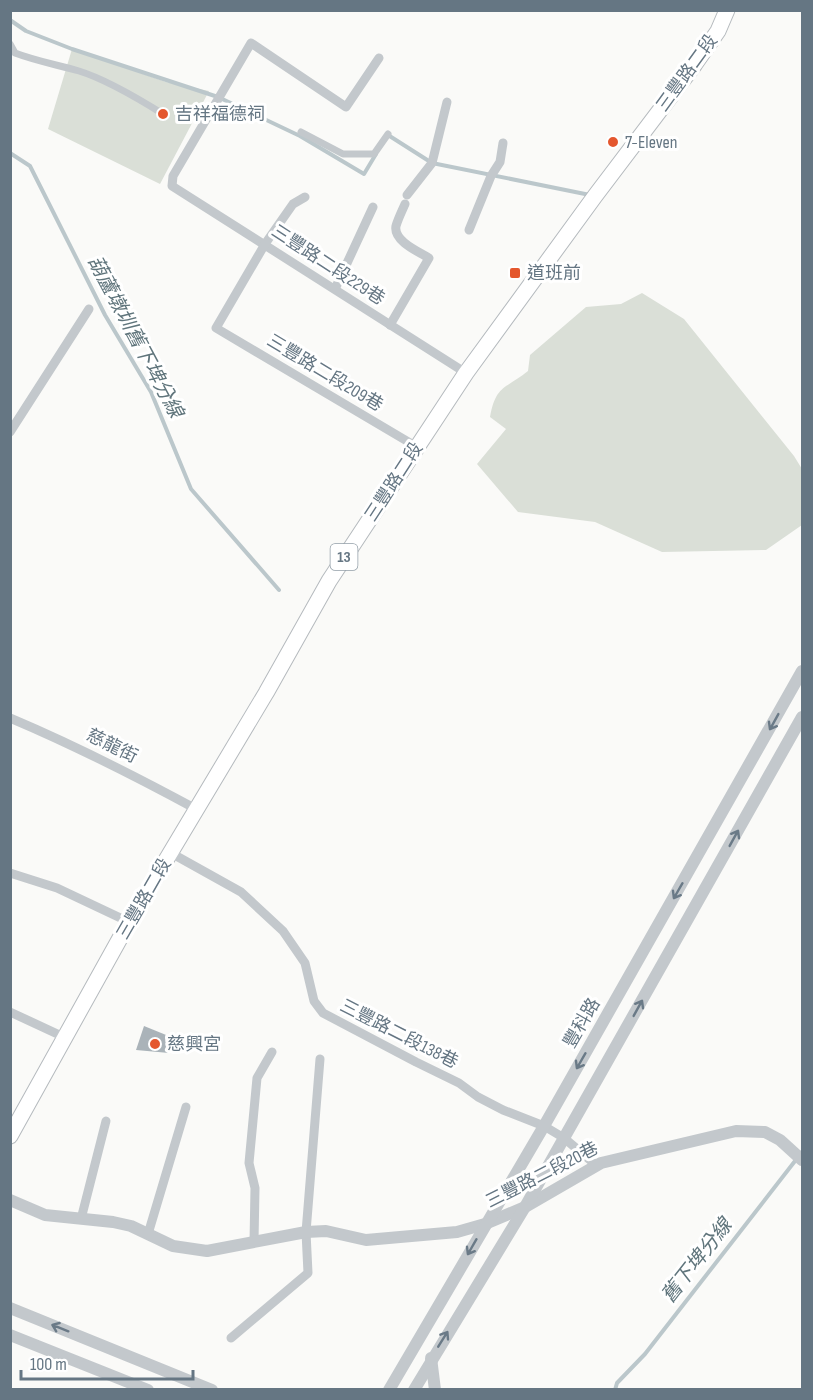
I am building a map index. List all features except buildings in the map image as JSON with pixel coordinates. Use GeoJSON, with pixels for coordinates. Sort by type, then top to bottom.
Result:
{"type":"FeatureCollection","features":[{"type":"Feature","properties":{"kind":"main road","name":"三豐路二段"},"geometry":{"type":"LineString","coordinates":[[10,1136],[129,922],[266,693],[329,581],[466,373],[695,64],[718,31],[727,10]]}},
{"type":"Feature","properties":{"kind":"street","name":"三豐路二段229巷"},"geometry":{"type":"LineString","coordinates":[[379,58],[346,107],[251,43],[172,176],[172,186],[466,373]]}},
{"type":"Feature","properties":{"kind":"street"},"geometry":{"type":"LineString","coordinates":[[10,44],[15,53],[46,64],[80,72],[140,99],[163,114]]}},
{"type":"Feature","properties":{"kind":"street"},"geometry":{"type":"LineString","coordinates":[[390,325],[429,258],[399,238],[396,226],[406,199],[432,163],[447,102]]}},
{"type":"Feature","properties":{"kind":"street"},"geometry":{"type":"LineString","coordinates":[[301,132],[343,154],[374,154],[388,134]]}},
{"type":"Feature","properties":{"kind":"street"},"geometry":{"type":"LineString","coordinates":[[469,230],[491,176],[500,162],[503,142]]}},
{"type":"Feature","properties":{"kind":"street"},"geometry":{"type":"LineString","coordinates":[[265,244],[292,204],[305,197]]}},
{"type":"Feature","properties":{"kind":"street"},"geometry":{"type":"LineString","coordinates":[[335,289],[373,207]]}},
{"type":"Feature","properties":{"kind":"street","name":"三豐路二段209巷"},"geometry":{"type":"LineString","coordinates":[[265,244],[216,328],[417,447]]}},
{"type":"Feature","properties":{"kind":"street"},"geometry":{"type":"LineString","coordinates":[[10,432],[89,309]]}},
{"type":"Feature","properties":{"kind":"street","name":"豐科路"},"geometry":{"type":"LineString","coordinates":[[389,1389],[544,1126],[802,671]]}},
{"type":"Feature","properties":{"kind":"street"},"geometry":{"type":"LineString","coordinates":[[414,1389],[525,1207],[802,717]]}},
{"type":"Feature","properties":{"kind":"street","name":"慈龍街"},"geometry":{"type":"LineString","coordinates":[[10,718],[103,760],[196,809]]}},
{"type":"Feature","properties":{"kind":"street","name":"三豐路二段138巷"},"geometry":{"type":"LineString","coordinates":[[171,853],[242,892],[282,931],[305,963],[314,1001],[323,1013],[459,1083],[478,1097],[503,1110],[544,1126],[564,1138],[596,1165]]}},
{"type":"Feature","properties":{"kind":"street"},"geometry":{"type":"LineString","coordinates":[[10,873],[57,888],[129,922]]}},
{"type":"Feature","properties":{"kind":"street"},"geometry":{"type":"LineString","coordinates":[[10,1012],[66,1038]]}},
{"type":"Feature","properties":{"kind":"street"},"geometry":{"type":"LineString","coordinates":[[254,1242],[255,1188],[249,1163],[257,1078],[272,1052]]}},
{"type":"Feature","properties":{"kind":"street"},"geometry":{"type":"LineString","coordinates":[[231,1338],[308,1272],[306,1232],[320,1059]]}},
{"type":"Feature","properties":{"kind":"street"},"geometry":{"type":"LineString","coordinates":[[148,1234],[186,1107]]}},
{"type":"Feature","properties":{"kind":"street"},"geometry":{"type":"LineString","coordinates":[[81,1219],[106,1121]]}},
{"type":"Feature","properties":{"kind":"street","name":"三豐路二段20巷"},"geometry":{"type":"LineString","coordinates":[[10,1200],[45,1215],[114,1222],[148,1234],[172,1246],[207,1251],[306,1232],[326,1231],[366,1240],[457,1232],[485,1224],[525,1207],[596,1165],[746,1130],[765,1132],[780,1140],[802,1160]]}},
{"type":"Feature","properties":{"kind":"street"},"geometry":{"type":"LineString","coordinates":[[10,1308],[212,1389]]}},
{"type":"Feature","properties":{"kind":"street"},"geometry":{"type":"LineString","coordinates":[[10,1335],[148,1389]]}},
{"type":"Feature","properties":{"kind":"street"},"geometry":{"type":"LineString","coordinates":[[431,1358],[435,1389]]}},
{"type":"Feature","properties":{"kind":"shaded area"},"geometry":{"type":"Polygon","coordinates":[[[72,49],[166,82],[209,91],[160,184],[48,129],[72,49]]]}},
{"type":"Feature","properties":{"kind":"shaded area"},"geometry":{"type":"Polygon","coordinates":[[[642,293],[684,319],[802,469],[802,525],[766,550],[662,552],[595,522],[518,512],[477,464],[506,429],[490,417],[495,398],[503,388],[528,371],[530,355],[586,307],[621,304],[642,293]]]}},
{"type":"Feature","properties":{"kind":"waterway"},"geometry":{"type":"LineString","coordinates":[[10,20],[26,31],[72,49],[218,97],[300,136],[364,174],[376,154]]}},
{"type":"Feature","properties":{"kind":"waterway"},"geometry":{"type":"LineString","coordinates":[[388,135],[432,163],[590,195]]}},
{"type":"Feature","properties":{"kind":"waterway","name":"葫蘆墩圳舊下埤分線"},"geometry":{"type":"LineString","coordinates":[[10,153],[30,166],[105,315],[151,392],[191,489],[279,590]]}},
{"type":"Feature","properties":{"kind":"waterway","name":"舊下埤分線"},"geometry":{"type":"LineString","coordinates":[[615,1390],[617,1383],[645,1354],[802,1152]]}},
{"type":"Feature","properties":{"kind":"place","name":"吉祥福德祠"},"geometry":{"type":"Point","coordinates":[163,114]}},
{"type":"Feature","properties":{"kind":"place","name":"7-Eleven"},"geometry":{"type":"Point","coordinates":[613,142]}},
{"type":"Feature","properties":{"kind":"place","name":"道班前"},"geometry":{"type":"Point","coordinates":[515,273]}},
{"type":"Feature","properties":{"kind":"place","name":"慈興宮"},"geometry":{"type":"Point","coordinates":[155,1044]}}]}
